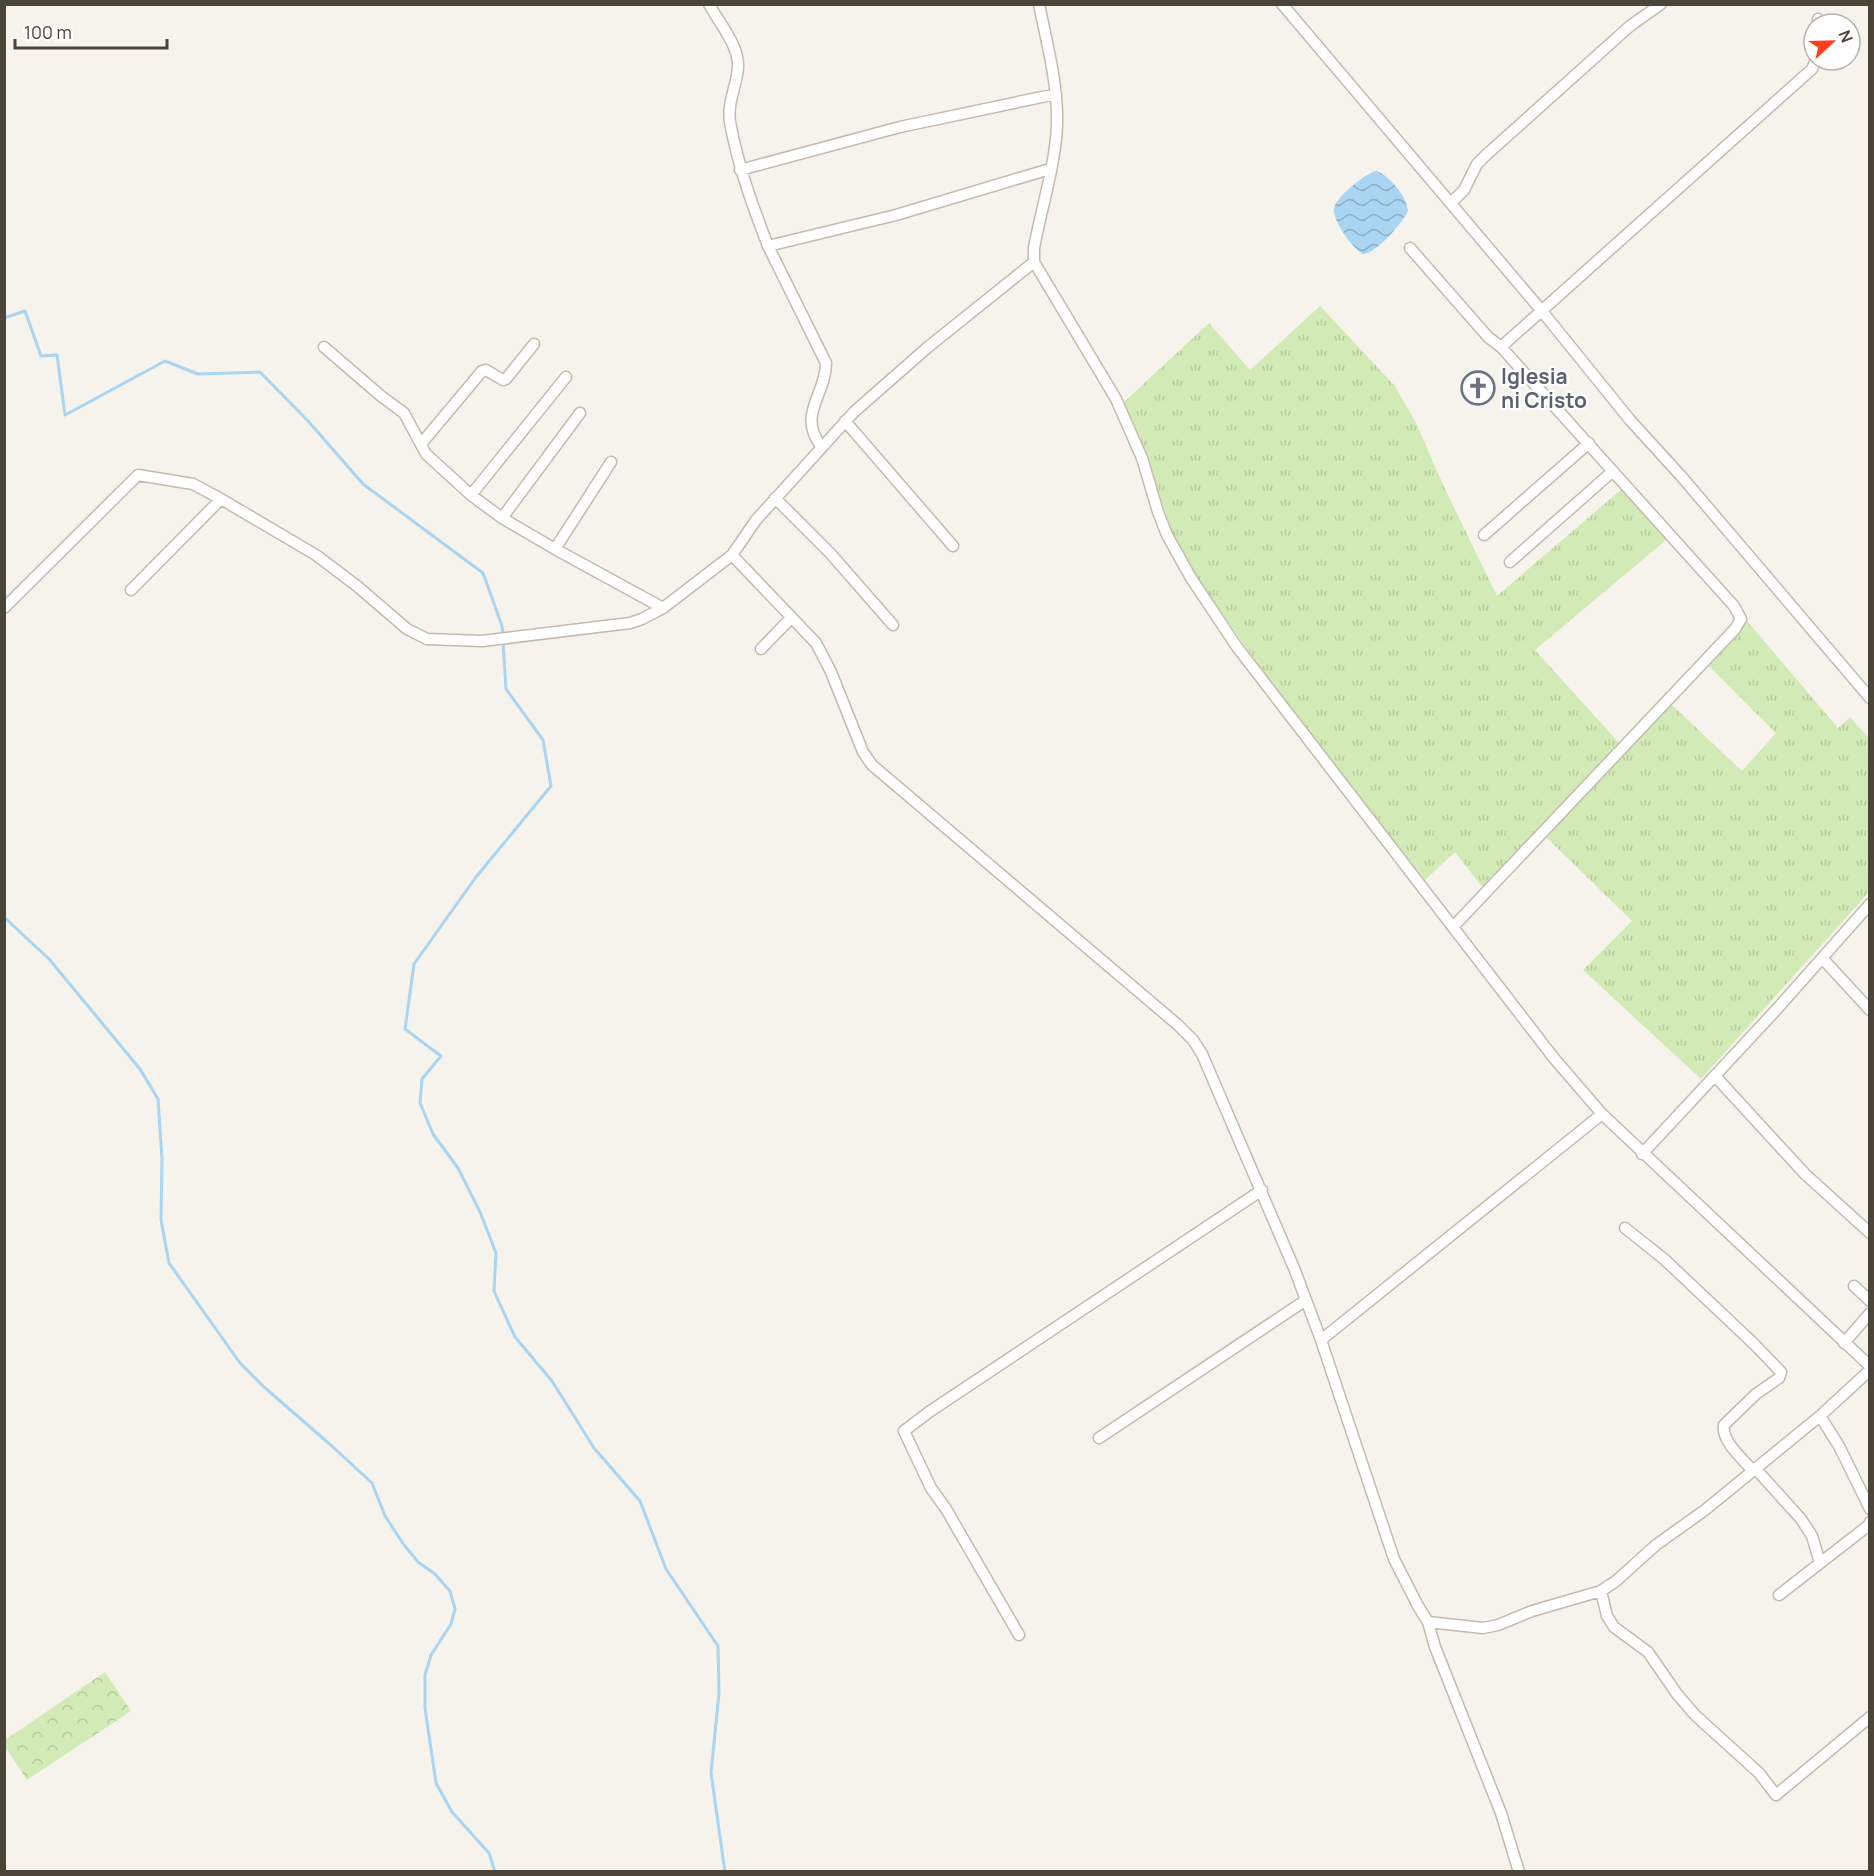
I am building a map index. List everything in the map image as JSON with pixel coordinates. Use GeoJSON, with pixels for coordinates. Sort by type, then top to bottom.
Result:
{"type":"FeatureCollection","features":[{"type":"Feature","properties":{"kind":"street"},"geometry":{"type":"LineString","coordinates":[[709,4],[738,58],[729,112],[740,170],[768,246],[826,363],[812,413],[812,430],[821,446]]}},
{"type":"Feature","properties":{"kind":"street"},"geometry":{"type":"LineString","coordinates":[[1039,4],[1056,94],[1057,127],[1034,248],[1034,262],[1116,399],[1142,458],[1167,535],[1191,578],[1237,647],[1553,1057],[1602,1114],[1642,1154],[1869,1368],[1820,1416],[1601,1591],[1483,1628],[1428,1622]]}},
{"type":"Feature","properties":{"kind":"street"},"geometry":{"type":"LineString","coordinates":[[1282,4],[1541,310],[1630,420],[1689,485],[1869,698]]}},
{"type":"Feature","properties":{"kind":"street"},"geometry":{"type":"LineString","coordinates":[[1451,203],[1464,190],[1477,164],[1486,155],[1630,26],[1660,4]]}},
{"type":"Feature","properties":{"kind":"street"},"geometry":{"type":"LineString","coordinates":[[1501,347],[1809,72]]}},
{"type":"Feature","properties":{"kind":"street"},"geometry":{"type":"LineString","coordinates":[[740,170],[900,127],[1056,94]]}},
{"type":"Feature","properties":{"kind":"street"},"geometry":{"type":"LineString","coordinates":[[768,246],[896,215],[1050,169]]}},
{"type":"Feature","properties":{"kind":"street"},"geometry":{"type":"LineString","coordinates":[[1410,248],[1488,337],[1501,347],[1734,606],[1741,622],[1454,927]]}},
{"type":"Feature","properties":{"kind":"street"},"geometry":{"type":"LineString","coordinates":[[4,608],[138,475],[192,484],[221,499],[316,555],[418,636],[427,639],[482,641],[630,623],[642,619],[663,608],[732,555],[743,535],[845,421],[928,347],[1034,262]]}},
{"type":"Feature","properties":{"kind":"street"},"geometry":{"type":"LineString","coordinates":[[421,444],[482,371],[486,370],[503,380],[506,379],[534,344]]}},
{"type":"Feature","properties":{"kind":"street"},"geometry":{"type":"LineString","coordinates":[[324,347],[404,413],[426,454],[471,495],[502,518],[663,608]]}},
{"type":"Feature","properties":{"kind":"street"},"geometry":{"type":"LineString","coordinates":[[471,495],[566,377]]}},
{"type":"Feature","properties":{"kind":"street"},"geometry":{"type":"LineString","coordinates":[[502,518],[580,413]]}},
{"type":"Feature","properties":{"kind":"street"},"geometry":{"type":"LineString","coordinates":[[845,421],[953,546]]}},
{"type":"Feature","properties":{"kind":"street"},"geometry":{"type":"LineString","coordinates":[[1484,535],[1588,443]]}},
{"type":"Feature","properties":{"kind":"street"},"geometry":{"type":"LineString","coordinates":[[555,549],[611,462]]}},
{"type":"Feature","properties":{"kind":"street"},"geometry":{"type":"LineString","coordinates":[[1510,562],[1613,471]]}},
{"type":"Feature","properties":{"kind":"street"},"geometry":{"type":"LineString","coordinates":[[775,498],[830,553],[893,625]]}},
{"type":"Feature","properties":{"kind":"street"},"geometry":{"type":"LineString","coordinates":[[131,590],[221,499]]}},
{"type":"Feature","properties":{"kind":"street"},"geometry":{"type":"LineString","coordinates":[[732,555],[816,644],[824,656],[863,752],[872,765],[1111,968],[1193,1040],[1202,1054],[1262,1190],[1322,1340],[1394,1559],[1428,1622],[1435,1647],[1501,1813],[1518,1872]]}},
{"type":"Feature","properties":{"kind":"street"},"geometry":{"type":"LineString","coordinates":[[761,649],[791,618]]}},
{"type":"Feature","properties":{"kind":"street"},"geometry":{"type":"LineString","coordinates":[[1642,1154],[1869,904]]}},
{"type":"Feature","properties":{"kind":"street"},"geometry":{"type":"LineString","coordinates":[[1822,958],[1869,1010]]}},
{"type":"Feature","properties":{"kind":"street"},"geometry":{"type":"LineString","coordinates":[[1715,1076],[1805,1173],[1869,1233]]}},
{"type":"Feature","properties":{"kind":"street"},"geometry":{"type":"LineString","coordinates":[[1322,1340],[1602,1114]]}},
{"type":"Feature","properties":{"kind":"street"},"geometry":{"type":"LineString","coordinates":[[1019,1635],[946,1509],[931,1488],[904,1431],[929,1412],[1262,1190]]}},
{"type":"Feature","properties":{"kind":"street"},"geometry":{"type":"LineString","coordinates":[[1625,1228],[1664,1259],[1781,1372],[1779,1378],[1756,1394],[1724,1425],[1723,1430],[1726,1439],[1801,1519],[1812,1536],[1821,1563]]}},
{"type":"Feature","properties":{"kind":"street"},"geometry":{"type":"LineString","coordinates":[[1854,1286],[1869,1301]]}},
{"type":"Feature","properties":{"kind":"street"},"geometry":{"type":"LineString","coordinates":[[1100,1438],[1306,1300]]}},
{"type":"Feature","properties":{"kind":"street"},"geometry":{"type":"LineString","coordinates":[[1844,1343],[1869,1313]]}},
{"type":"Feature","properties":{"kind":"street"},"geometry":{"type":"LineString","coordinates":[[1820,1416],[1839,1446],[1869,1509]]}},
{"type":"Feature","properties":{"kind":"street"},"geometry":{"type":"LineString","coordinates":[[1779,1595],[1869,1525],[1869,1522]]}},
{"type":"Feature","properties":{"kind":"street"},"geometry":{"type":"LineString","coordinates":[[1601,1591],[1607,1616],[1614,1627],[1648,1653],[1695,1715],[1760,1773],[1776,1796],[1869,1717]]}},
{"type":"Feature","properties":{"kind":"green space"},"geometry":{"type":"Polygon","coordinates":[[[1320,306],[1395,386],[1416,423],[1497,596],[1623,488],[1666,540],[1535,650],[1620,744],[1483,888],[1455,852],[1425,880],[1304,728],[1193,573],[1176,544],[1140,437],[1124,402],[1209,323],[1250,370],[1320,306]]]}},
{"type":"Feature","properties":{"kind":"green space"},"geometry":{"type":"Polygon","coordinates":[[[1747,621],[1838,728],[1850,717],[1869,738],[1869,892],[1701,1079],[1583,970],[1632,921],[1545,836],[1670,703],[1742,771],[1776,733],[1707,664],[1747,621]]]}},
{"type":"Feature","properties":{"kind":"green space"},"geometry":{"type":"Polygon","coordinates":[[[105,1672],[131,1711],[27,1780],[5,1746],[5,1740],[105,1672]]]}},
{"type":"Feature","properties":{"kind":"water"},"geometry":{"type":"Polygon","coordinates":[[[1376,171],[1397,187],[1408,211],[1395,230],[1382,243],[1363,254],[1344,233],[1336,219],[1334,208],[1352,186],[1376,171]]]}},
{"type":"Feature","properties":{"kind":"waterway"},"geometry":{"type":"LineString","coordinates":[[4,318],[25,311],[41,356],[57,355],[65,415],[165,361],[198,374],[260,372],[309,422],[363,484],[483,573],[502,626],[503,636]]}},
{"type":"Feature","properties":{"kind":"waterway"},"geometry":{"type":"LineString","coordinates":[[503,642],[506,689],[543,740],[551,786],[476,877],[414,964],[405,1029],[441,1056],[422,1079],[420,1103],[433,1134],[458,1168],[480,1212],[496,1253],[494,1291],[515,1337],[552,1381],[594,1448],[640,1501],[666,1569],[718,1646],[719,1693],[711,1773],[725,1872]]}},
{"type":"Feature","properties":{"kind":"waterway"},"geometry":{"type":"LineString","coordinates":[[4,917],[49,959],[140,1069],[158,1099],[162,1159],[161,1220],[169,1263],[240,1363],[372,1483],[385,1516],[404,1545],[418,1562],[435,1574],[450,1591],[455,1609],[451,1624],[431,1655],[425,1675],[425,1708],[436,1783],[452,1812],[489,1853],[495,1872]]}},
{"type":"Feature","properties":{"kind":"place","name":"Iglesia ni Cristo"},"geometry":{"type":"Point","coordinates":[1478,388]}}]}
